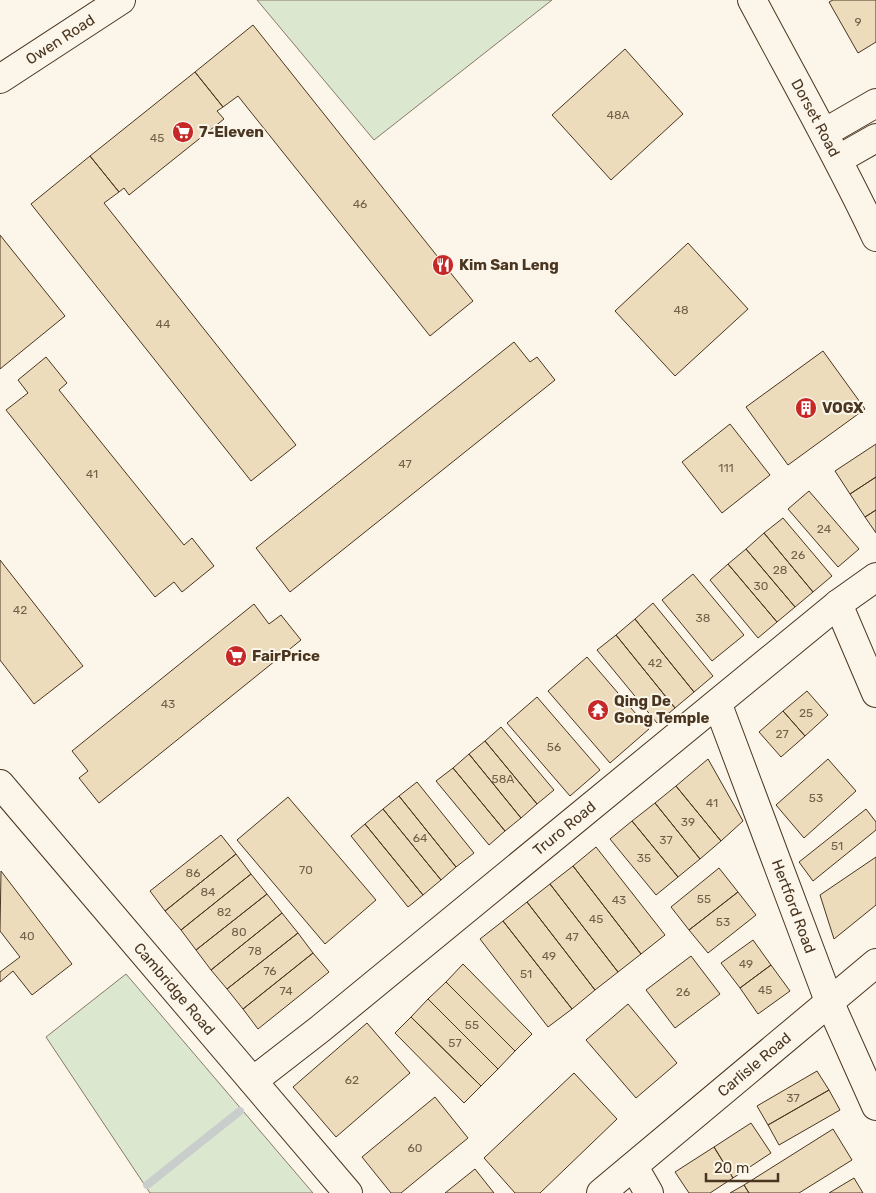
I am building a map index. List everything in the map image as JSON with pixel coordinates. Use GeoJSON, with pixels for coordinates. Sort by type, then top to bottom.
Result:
{"type":"FeatureCollection","features":[{"type":"Feature","properties":{"kind":"street","name":"Owen Road"},"geometry":{"type":"LineString","coordinates":[[0,79],[121,0]]}},
{"type":"Feature","properties":{"kind":"street","name":"Dorset Road"},"geometry":{"type":"LineString","coordinates":[[752,0],[839,159],[876,237]]}},
{"type":"Feature","properties":{"kind":"street"},"geometry":{"type":"LineString","coordinates":[[824,133],[876,103]]}},
{"type":"Feature","properties":{"kind":"street"},"geometry":{"type":"LineString","coordinates":[[839,159],[876,138]]}},
{"type":"Feature","properties":{"kind":"street","name":"Truro Road"},"geometry":{"type":"LineString","coordinates":[[253,1081],[320,1029],[718,705],[838,604],[876,577]]}},
{"type":"Feature","properties":{"kind":"street"},"geometry":{"type":"LineString","coordinates":[[838,604],[876,693]]}},
{"type":"Feature","properties":{"kind":"street","name":"Hertford Road"},"geometry":{"type":"LineString","coordinates":[[718,705],[829,1001],[876,1106]]}},
{"type":"Feature","properties":{"kind":"street","name":"Cambridge Road"},"geometry":{"type":"LineString","coordinates":[[0,784],[348,1193]]}},
{"type":"Feature","properties":{"kind":"street","name":"Carlisle Road"},"geometry":{"type":"LineString","coordinates":[[601,1193],[876,963]]}},
{"type":"Feature","properties":{"kind":"street"},"geometry":{"type":"LineString","coordinates":[[634,1167],[648,1193]]}},
{"type":"Feature","properties":{"kind":"green space"},"geometry":{"type":"Polygon","coordinates":[[[257,0],[552,0],[374,140],[257,0]]]}},
{"type":"Feature","properties":{"kind":"green space"},"geometry":{"type":"Polygon","coordinates":[[[126,974],[313,1193],[150,1193],[46,1037],[126,974]]]}},
{"type":"Feature","properties":{"kind":"building"},"geometry":{"type":"Polygon","coordinates":[[[833,0],[876,0],[876,42],[858,53],[829,2],[833,0]]]}},
{"type":"Feature","properties":{"kind":"building"},"geometry":{"type":"Polygon","coordinates":[[[253,25],[473,301],[430,336],[238,96],[223,107],[195,72],[253,25]]]}},
{"type":"Feature","properties":{"kind":"building"},"geometry":{"type":"Polygon","coordinates":[[[625,49],[683,114],[611,180],[552,115],[625,49]]]}},
{"type":"Feature","properties":{"kind":"building"},"geometry":{"type":"Polygon","coordinates":[[[195,72],[223,107],[217,111],[224,119],[129,195],[124,188],[119,192],[90,156],[195,72]]]}},
{"type":"Feature","properties":{"kind":"building"},"geometry":{"type":"Polygon","coordinates":[[[90,156],[119,192],[104,203],[296,445],[251,481],[31,204],[90,156]]]}},
{"type":"Feature","properties":{"kind":"building"},"geometry":{"type":"Polygon","coordinates":[[[0,235],[65,316],[0,369],[0,235]]]}},
{"type":"Feature","properties":{"kind":"building"},"geometry":{"type":"Polygon","coordinates":[[[688,243],[748,309],[675,376],[615,311],[688,243]]]}},
{"type":"Feature","properties":{"kind":"building"},"geometry":{"type":"Polygon","coordinates":[[[514,342],[530,362],[537,357],[555,380],[290,592],[256,548],[514,342]]]}},
{"type":"Feature","properties":{"kind":"building","name":"VOGX"},"geometry":{"type":"Polygon","coordinates":[[[823,351],[865,409],[788,465],[746,407],[823,351]]]}},
{"type":"Feature","properties":{"kind":"building"},"geometry":{"type":"Polygon","coordinates":[[[46,357],[67,383],[59,390],[184,545],[192,538],[214,566],[182,592],[174,582],[155,597],[6,410],[28,393],[18,380],[46,357]]]}},
{"type":"Feature","properties":{"kind":"building"},"geometry":{"type":"Polygon","coordinates":[[[730,424],[770,475],[722,513],[682,462],[730,424]]]}},
{"type":"Feature","properties":{"kind":"building"},"geometry":{"type":"Polygon","coordinates":[[[876,444],[876,477],[850,494],[835,471],[876,444]]]}},
{"type":"Feature","properties":{"kind":"building"},"geometry":{"type":"Polygon","coordinates":[[[876,477],[876,510],[865,517],[850,494],[876,477]]]}},
{"type":"Feature","properties":{"kind":"building"},"geometry":{"type":"Polygon","coordinates":[[[809,491],[859,549],[838,567],[788,509],[809,491]]]}},
{"type":"Feature","properties":{"kind":"building"},"geometry":{"type":"Polygon","coordinates":[[[876,510],[876,533],[865,517],[876,510]]]}},
{"type":"Feature","properties":{"kind":"building"},"geometry":{"type":"Polygon","coordinates":[[[783,518],[832,576],[813,592],[764,533],[783,518]]]}},
{"type":"Feature","properties":{"kind":"building"},"geometry":{"type":"Polygon","coordinates":[[[764,533],[813,592],[795,607],[746,549],[764,533]]]}},
{"type":"Feature","properties":{"kind":"building"},"geometry":{"type":"Polygon","coordinates":[[[746,549],[795,607],[777,622],[728,564],[746,549]]]}},
{"type":"Feature","properties":{"kind":"building"},"geometry":{"type":"Polygon","coordinates":[[[0,560],[83,666],[34,704],[0,660],[0,560]]]}},
{"type":"Feature","properties":{"kind":"building"},"geometry":{"type":"Polygon","coordinates":[[[728,564],[777,622],[758,638],[710,580],[728,564]]]}},
{"type":"Feature","properties":{"kind":"building"},"geometry":{"type":"Polygon","coordinates":[[[693,574],[744,635],[712,661],[662,600],[693,574]]]}},
{"type":"Feature","properties":{"kind":"building"},"geometry":{"type":"Polygon","coordinates":[[[653,603],[713,676],[694,692],[635,619],[653,603]]]}},
{"type":"Feature","properties":{"kind":"building"},"geometry":{"type":"Polygon","coordinates":[[[254,604],[269,624],[281,615],[301,640],[99,803],[79,778],[88,771],[72,751],[254,604]]]}},
{"type":"Feature","properties":{"kind":"building"},"geometry":{"type":"Polygon","coordinates":[[[635,619],[694,692],[675,708],[616,635],[635,619]]]}},
{"type":"Feature","properties":{"kind":"building"},"geometry":{"type":"Polygon","coordinates":[[[616,635],[675,708],[657,723],[597,650],[616,635]]]}},
{"type":"Feature","properties":{"kind":"building","name":"Qing De Gong Temple"},"geometry":{"type":"Polygon","coordinates":[[[587,657],[649,729],[610,763],[548,691],[587,657]]]}},
{"type":"Feature","properties":{"kind":"building"},"geometry":{"type":"Polygon","coordinates":[[[807,691],[828,715],[805,736],[783,711],[807,691]]]}},
{"type":"Feature","properties":{"kind":"building"},"geometry":{"type":"Polygon","coordinates":[[[537,697],[600,770],[570,796],[507,723],[537,697]]]}},
{"type":"Feature","properties":{"kind":"building"},"geometry":{"type":"Polygon","coordinates":[[[783,711],[805,736],[781,757],[759,732],[783,711]]]}},
{"type":"Feature","properties":{"kind":"building"},"geometry":{"type":"Polygon","coordinates":[[[501,727],[554,790],[537,804],[485,741],[501,727]]]}},
{"type":"Feature","properties":{"kind":"building"},"geometry":{"type":"Polygon","coordinates":[[[485,741],[537,804],[521,818],[469,754],[485,741]]]}},
{"type":"Feature","properties":{"kind":"building"},"geometry":{"type":"Polygon","coordinates":[[[469,754],[521,818],[505,831],[453,768],[469,754]]]}},
{"type":"Feature","properties":{"kind":"building"},"geometry":{"type":"Polygon","coordinates":[[[708,759],[743,821],[721,841],[676,786],[708,759]]]}},
{"type":"Feature","properties":{"kind":"building"},"geometry":{"type":"Polygon","coordinates":[[[828,759],[856,791],[804,838],[776,805],[828,759]]]}},
{"type":"Feature","properties":{"kind":"building"},"geometry":{"type":"Polygon","coordinates":[[[453,768],[505,831],[489,845],[436,781],[453,768]]]}},
{"type":"Feature","properties":{"kind":"building"},"geometry":{"type":"Polygon","coordinates":[[[417,782],[474,853],[456,867],[399,796],[417,782]]]}},
{"type":"Feature","properties":{"kind":"building"},"geometry":{"type":"Polygon","coordinates":[[[676,786],[721,841],[700,859],[655,803],[676,786]]]}},
{"type":"Feature","properties":{"kind":"building"},"geometry":{"type":"Polygon","coordinates":[[[399,796],[456,867],[441,880],[383,809],[399,796]]]}},
{"type":"Feature","properties":{"kind":"building"},"geometry":{"type":"Polygon","coordinates":[[[288,797],[376,900],[325,944],[237,840],[288,797]]]}},
{"type":"Feature","properties":{"kind":"building"},"geometry":{"type":"Polygon","coordinates":[[[655,803],[700,859],[678,877],[632,821],[655,803]]]}},
{"type":"Feature","properties":{"kind":"building"},"geometry":{"type":"Polygon","coordinates":[[[383,809],[441,880],[423,895],[365,824],[383,809]]]}},
{"type":"Feature","properties":{"kind":"building"},"geometry":{"type":"Polygon","coordinates":[[[866,809],[876,822],[876,830],[813,881],[799,862],[866,809]]]}},
{"type":"Feature","properties":{"kind":"building"},"geometry":{"type":"Polygon","coordinates":[[[632,821],[678,877],[656,895],[610,839],[632,821]]]}},
{"type":"Feature","properties":{"kind":"building"},"geometry":{"type":"Polygon","coordinates":[[[365,824],[423,895],[408,907],[351,836],[365,824]]]}},
{"type":"Feature","properties":{"kind":"building"},"geometry":{"type":"Polygon","coordinates":[[[221,835],[236,854],[165,911],[150,891],[221,835]]]}},
{"type":"Feature","properties":{"kind":"building"},"geometry":{"type":"Polygon","coordinates":[[[596,847],[665,935],[641,954],[573,866],[596,847]]]}},
{"type":"Feature","properties":{"kind":"building"},"geometry":{"type":"Polygon","coordinates":[[[236,854],[251,874],[181,930],[165,911],[236,854]]]}},
{"type":"Feature","properties":{"kind":"building"},"geometry":{"type":"Polygon","coordinates":[[[876,857],[876,905],[834,939],[820,895],[876,857]]]}},
{"type":"Feature","properties":{"kind":"building"},"geometry":{"type":"Polygon","coordinates":[[[573,866],[641,954],[618,972],[550,884],[573,866]]]}},
{"type":"Feature","properties":{"kind":"building"},"geometry":{"type":"Polygon","coordinates":[[[719,868],[738,892],[689,930],[671,907],[719,868]]]}},
{"type":"Feature","properties":{"kind":"building"},"geometry":{"type":"Polygon","coordinates":[[[1,871],[72,964],[32,995],[13,971],[0,982],[0,972],[20,957],[0,931],[1,871]]]}},
{"type":"Feature","properties":{"kind":"building"},"geometry":{"type":"Polygon","coordinates":[[[251,874],[267,894],[196,950],[181,930],[251,874]]]}},
{"type":"Feature","properties":{"kind":"building"},"geometry":{"type":"Polygon","coordinates":[[[550,884],[618,972],[595,990],[527,902],[550,884]]]}},
{"type":"Feature","properties":{"kind":"building"},"geometry":{"type":"Polygon","coordinates":[[[738,892],[756,915],[708,953],[689,930],[738,892]]]}},
{"type":"Feature","properties":{"kind":"building"},"geometry":{"type":"Polygon","coordinates":[[[267,894],[282,913],[211,970],[196,950],[267,894]]]}},
{"type":"Feature","properties":{"kind":"building"},"geometry":{"type":"Polygon","coordinates":[[[527,902],[595,990],[572,1009],[503,921],[527,902]]]}},
{"type":"Feature","properties":{"kind":"building"},"geometry":{"type":"Polygon","coordinates":[[[282,913],[298,933],[227,989],[211,970],[282,913]]]}},
{"type":"Feature","properties":{"kind":"building"},"geometry":{"type":"Polygon","coordinates":[[[503,921],[572,1009],[548,1027],[480,939],[503,921]]]}},
{"type":"Feature","properties":{"kind":"building"},"geometry":{"type":"Polygon","coordinates":[[[298,933],[313,953],[243,1009],[227,989],[298,933]]]}},
{"type":"Feature","properties":{"kind":"building"},"geometry":{"type":"Polygon","coordinates":[[[753,940],[771,965],[740,988],[721,963],[753,940]]]}},
{"type":"Feature","properties":{"kind":"building"},"geometry":{"type":"Polygon","coordinates":[[[313,953],[329,972],[258,1029],[243,1009],[313,953]]]}},
{"type":"Feature","properties":{"kind":"building"},"geometry":{"type":"Polygon","coordinates":[[[691,956],[720,994],[675,1028],[646,990],[691,956]]]}},
{"type":"Feature","properties":{"kind":"building"},"geometry":{"type":"Polygon","coordinates":[[[463,964],[532,1034],[515,1051],[446,982],[463,964]]]}},
{"type":"Feature","properties":{"kind":"building"},"geometry":{"type":"Polygon","coordinates":[[[771,965],[790,991],[758,1014],[740,988],[771,965]]]}},
{"type":"Feature","properties":{"kind":"building"},"geometry":{"type":"Polygon","coordinates":[[[446,982],[515,1051],[498,1069],[428,999],[446,982]]]}},
{"type":"Feature","properties":{"kind":"building"},"geometry":{"type":"Polygon","coordinates":[[[428,999],[498,1069],[481,1086],[411,1017],[428,999]]]}},
{"type":"Feature","properties":{"kind":"building"},"geometry":{"type":"Polygon","coordinates":[[[628,1004],[677,1063],[636,1098],[586,1040],[628,1004]]]}},
{"type":"Feature","properties":{"kind":"building"},"geometry":{"type":"Polygon","coordinates":[[[411,1017],[481,1086],[464,1103],[395,1033],[411,1017]]]}},
{"type":"Feature","properties":{"kind":"building"},"geometry":{"type":"Polygon","coordinates":[[[367,1023],[410,1073],[336,1137],[293,1087],[367,1023]]]}},
{"type":"Feature","properties":{"kind":"building"},"geometry":{"type":"Polygon","coordinates":[[[817,1071],[829,1090],[768,1125],[757,1106],[817,1071]]]}},
{"type":"Feature","properties":{"kind":"building"},"geometry":{"type":"Polygon","coordinates":[[[574,1073],[617,1119],[540,1193],[515,1193],[484,1158],[574,1073]]]}},
{"type":"Feature","properties":{"kind":"building"},"geometry":{"type":"Polygon","coordinates":[[[829,1090],[840,1110],[779,1145],[768,1125],[829,1090]]]}},
{"type":"Feature","properties":{"kind":"building"},"geometry":{"type":"Polygon","coordinates":[[[435,1097],[468,1138],[401,1193],[391,1193],[362,1157],[435,1097]]]}},
{"type":"Feature","properties":{"kind":"building"},"geometry":{"type":"Polygon","coordinates":[[[751,1123],[771,1153],[733,1178],[714,1147],[751,1123]]]}},
{"type":"Feature","properties":{"kind":"building"},"geometry":{"type":"Polygon","coordinates":[[[833,1129],[852,1160],[799,1193],[749,1193],[744,1185],[833,1129]]]}},
{"type":"Feature","properties":{"kind":"building"},"geometry":{"type":"Polygon","coordinates":[[[714,1147],[733,1178],[710,1193],[689,1193],[675,1172],[714,1147]]]}},
{"type":"Feature","properties":{"kind":"building"},"geometry":{"type":"Polygon","coordinates":[[[475,1169],[494,1193],[445,1193],[475,1169]]]}},
{"type":"Feature","properties":{"kind":"building"},"geometry":{"type":"Polygon","coordinates":[[[854,1178],[863,1193],[829,1193],[854,1178]]]}},
{"type":"Feature","properties":{"kind":"building"},"geometry":{"type":"Polygon","coordinates":[[[744,1185],[749,1193],[730,1193],[744,1185]]]}},
{"type":"Feature","properties":{"kind":"waterway"},"geometry":{"type":"LineString","coordinates":[[147,1185],[240,1111]]}},
{"type":"Feature","properties":{"kind":"place","name":"7-Eleven"},"geometry":{"type":"Point","coordinates":[183,132]}},
{"type":"Feature","properties":{"kind":"place","name":"Kim San Leng"},"geometry":{"type":"Point","coordinates":[443,265]}},
{"type":"Feature","properties":{"kind":"place","name":"VOGX"},"geometry":{"type":"Point","coordinates":[806,408]}},
{"type":"Feature","properties":{"kind":"place","name":"FairPrice"},"geometry":{"type":"Point","coordinates":[236,656]}},
{"type":"Feature","properties":{"kind":"place","name":"Qing De Gong Temple"},"geometry":{"type":"Point","coordinates":[598,710]}}]}
